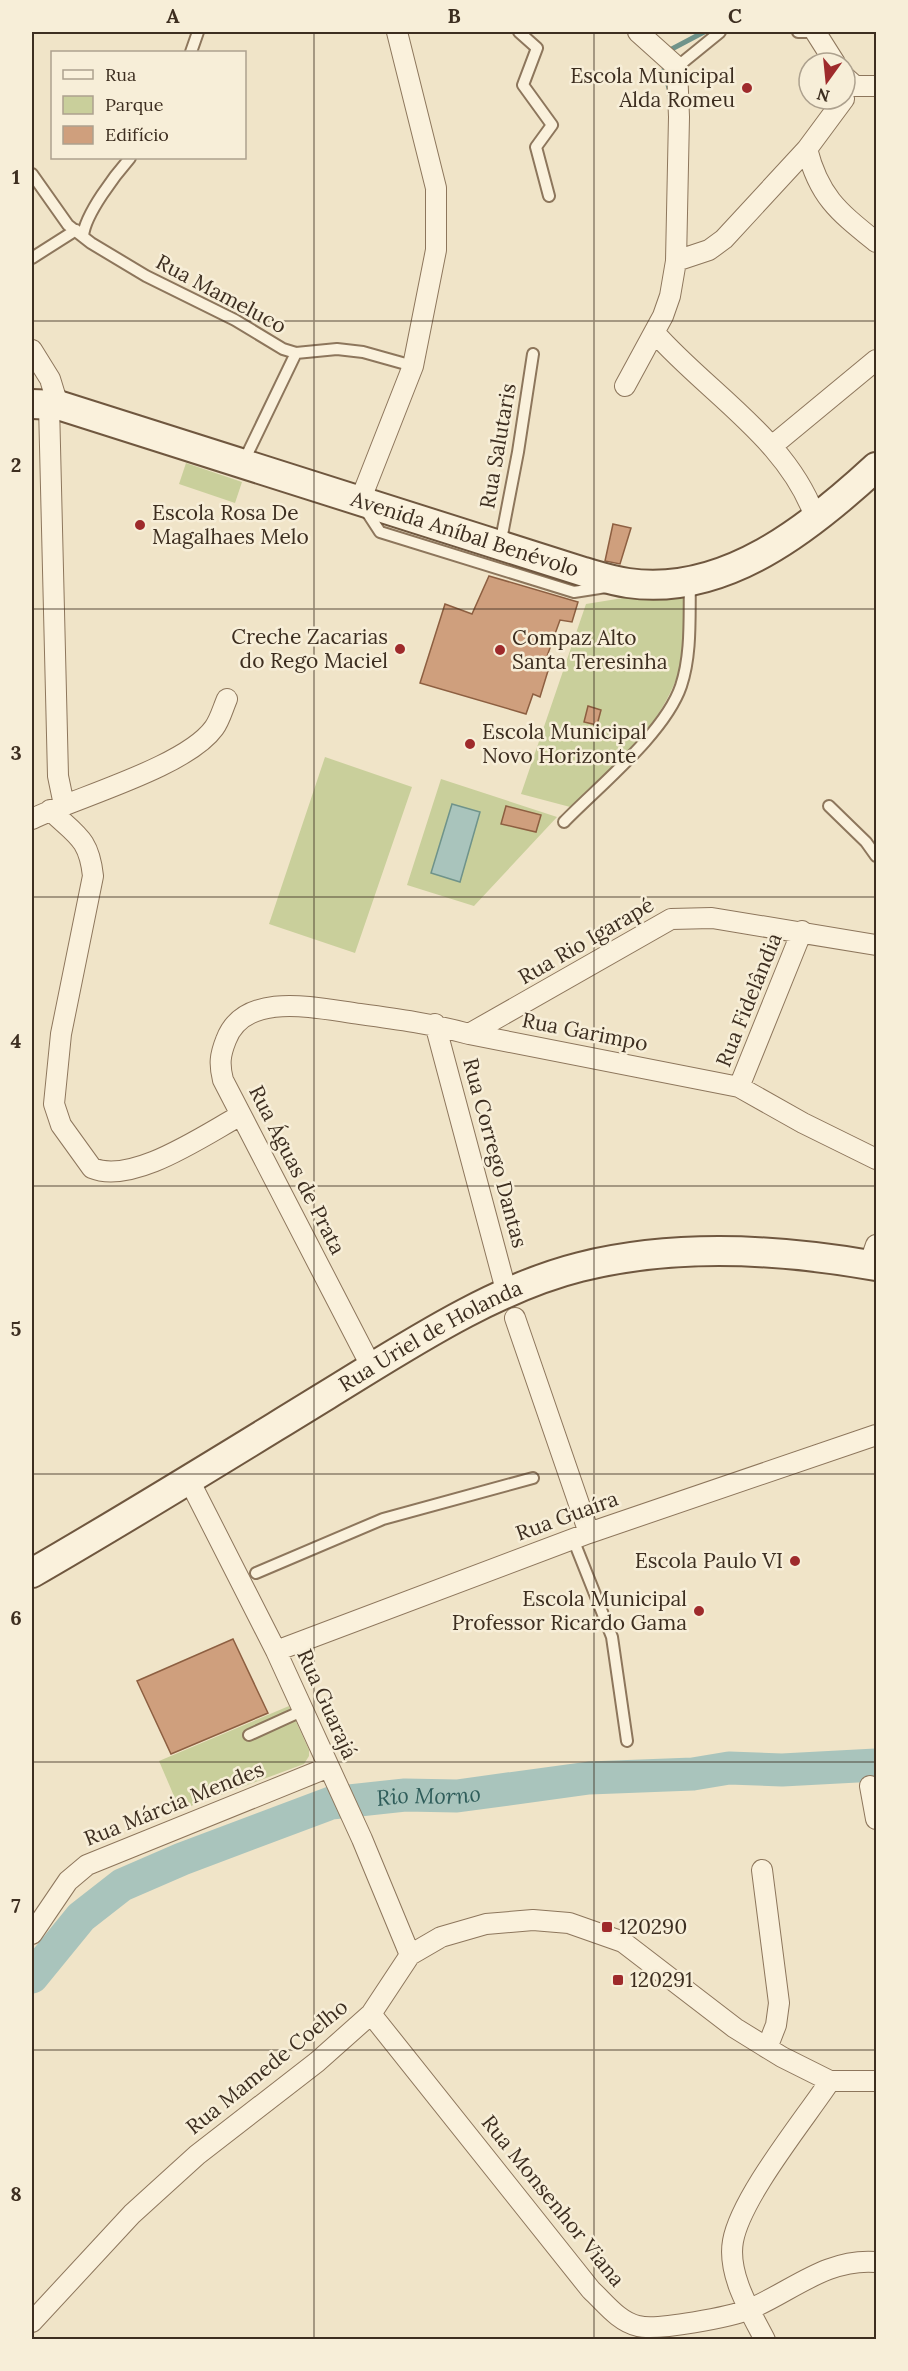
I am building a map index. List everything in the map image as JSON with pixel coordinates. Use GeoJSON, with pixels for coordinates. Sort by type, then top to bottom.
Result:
{"type":"FeatureCollection","features":[{"type":"Feature","properties":{"kind":"main road","name":"Avenida Aníbal Benévolo"},"geometry":{"type":"LineString","coordinates":[[46,405],[243,463],[628,584],[690,580],[738,566],[776,546],[816,520],[876,467]]}},
{"type":"Feature","properties":{"kind":"main road","name":"Rua Uriel de Holanda"},"geometry":{"type":"LineString","coordinates":[[32,1574],[372,1368],[511,1306],[578,1268],[624,1258],[680,1253],[757,1252],[874,1259]]}},
{"type":"Feature","properties":{"kind":"street"},"geometry":{"type":"LineString","coordinates":[[360,501],[413,366],[431,278],[437,214],[436,188],[429,155],[397,32]]}},
{"type":"Feature","properties":{"kind":"street"},"geometry":{"type":"LineString","coordinates":[[625,386],[655,333],[670,296],[676,261],[679,117],[677,67],[638,32]]}},
{"type":"Feature","properties":{"kind":"street"},"geometry":{"type":"LineString","coordinates":[[812,32],[827,51]]}},
{"type":"Feature","properties":{"kind":"street"},"geometry":{"type":"LineString","coordinates":[[857,89],[876,86]]}},
{"type":"Feature","properties":{"kind":"street"},"geometry":{"type":"LineString","coordinates":[[676,261],[709,250],[724,239],[807,149],[833,111]]}},
{"type":"Feature","properties":{"kind":"street"},"geometry":{"type":"LineString","coordinates":[[807,149],[815,176],[827,199],[840,213],[876,242]]}},
{"type":"Feature","properties":{"kind":"street"},"geometry":{"type":"LineString","coordinates":[[655,333],[772,446],[809,498],[816,520]]}},
{"type":"Feature","properties":{"kind":"street"},"geometry":{"type":"LineString","coordinates":[[32,350],[50,379],[46,405],[58,776],[57,808],[90,853],[93,876],[61,1034],[54,1104],[61,1125],[82,1158],[92,1168],[103,1173],[130,1169],[169,1154],[240,1115]]}},
{"type":"Feature","properties":{"kind":"street"},"geometry":{"type":"LineString","coordinates":[[772,446],[876,360]]}},
{"type":"Feature","properties":{"kind":"street"},"geometry":{"type":"LineString","coordinates":[[32,819],[141,775],[198,744],[215,727],[226,699]]}},
{"type":"Feature","properties":{"kind":"street","name":"Rua Rio Igarapé"},"geometry":{"type":"LineString","coordinates":[[469,1034],[671,919],[712,918],[876,945]]}},
{"type":"Feature","properties":{"kind":"street","name":"Rua Fidelândia"},"geometry":{"type":"LineString","coordinates":[[740,1087],[802,931]]}},
{"type":"Feature","properties":{"kind":"street","name":"Rua Garimpo"},"geometry":{"type":"LineString","coordinates":[[267,1008],[289,1006],[313,1008],[435,1024],[469,1034],[740,1087],[803,1123],[876,1159]]}},
{"type":"Feature","properties":{"kind":"street","name":"Rua Águas de Prata"},"geometry":{"type":"LineString","coordinates":[[267,1008],[250,1013],[229,1033],[220,1054],[223,1080],[372,1368]]}},
{"type":"Feature","properties":{"kind":"street","name":"Rua Corrego Dantas"},"geometry":{"type":"LineString","coordinates":[[435,1024],[511,1306],[581,1536]]}},
{"type":"Feature","properties":{"kind":"street","name":"Rua Guaíra"},"geometry":{"type":"LineString","coordinates":[[276,1651],[581,1536],[876,1435]]}},
{"type":"Feature","properties":{"kind":"street","name":"Rua Guarajá"},"geometry":{"type":"LineString","coordinates":[[188,1478],[248,1576],[276,1651],[362,1839],[410,1955]]}},
{"type":"Feature","properties":{"kind":"street","name":"Rua Márcia Mendes"},"geometry":{"type":"LineString","coordinates":[[32,1934],[68,1881],[87,1865],[329,1767]]}},
{"type":"Feature","properties":{"kind":"street"},"geometry":{"type":"LineString","coordinates":[[870,1786],[876,1819]]}},
{"type":"Feature","properties":{"kind":"street"},"geometry":{"type":"LineString","coordinates":[[762,1870],[779,2003],[776,2025],[767,2048]]}},
{"type":"Feature","properties":{"kind":"street","name":"Rua Mamede Coelho"},"geometry":{"type":"LineString","coordinates":[[32,2322],[132,2214],[197,2155],[317,2062],[371,2014],[410,1955],[441,1937],[486,1924],[533,1920],[569,1923],[623,1942],[666,1973],[697,2001],[767,2048],[830,2081],[876,2081]]}},
{"type":"Feature","properties":{"kind":"street","name":"Rua Monsenhor Viana"},"geometry":{"type":"LineString","coordinates":[[371,2014],[591,2290],[620,2317],[637,2326],[662,2329],[749,2309],[830,2268],[876,2262]]}},
{"type":"Feature","properties":{"kind":"street"},"geometry":{"type":"LineString","coordinates":[[765,2340],[740,2289],[733,2241],[741,2219],[763,2178],[830,2081]]}},
{"type":"Feature","properties":{"kind":"lane"},"geometry":{"type":"LineString","coordinates":[[191,51],[198,32]]}},
{"type":"Feature","properties":{"kind":"lane"},"geometry":{"type":"LineString","coordinates":[[519,32],[537,48],[523,85],[552,125],[536,147],[549,196]]}},
{"type":"Feature","properties":{"kind":"lane"},"geometry":{"type":"LineString","coordinates":[[677,67],[720,32]]}},
{"type":"Feature","properties":{"kind":"lane"},"geometry":{"type":"LineString","coordinates":[[32,258],[80,233],[117,172],[129,159]]}},
{"type":"Feature","properties":{"kind":"lane","name":"Rua Mameluco"},"geometry":{"type":"LineString","coordinates":[[32,174],[68,225],[91,243],[146,276],[235,320],[283,349],[296,353],[337,349],[363,352],[413,366]]}},
{"type":"Feature","properties":{"kind":"lane"},"geometry":{"type":"LineString","coordinates":[[243,463],[296,353]]}},
{"type":"Feature","properties":{"kind":"lane","name":"Rua Salutaris"},"geometry":{"type":"LineString","coordinates":[[500,545],[518,452],[533,354]]}},
{"type":"Feature","properties":{"kind":"lane"},"geometry":{"type":"LineString","coordinates":[[360,501],[380,532],[562,589],[574,592],[628,584]]}},
{"type":"Feature","properties":{"kind":"lane"},"geometry":{"type":"LineString","coordinates":[[564,822],[652,733],[681,688],[687,662],[690,580]]}},
{"type":"Feature","properties":{"kind":"lane"},"geometry":{"type":"LineString","coordinates":[[828,806],[866,842],[876,856]]}},
{"type":"Feature","properties":{"kind":"lane"},"geometry":{"type":"LineString","coordinates":[[248,1576],[382,1519],[532,1478]]}},
{"type":"Feature","properties":{"kind":"lane"},"geometry":{"type":"LineString","coordinates":[[581,1536],[612,1637],[627,1741]]}},
{"type":"Feature","properties":{"kind":"lane"},"geometry":{"type":"LineString","coordinates":[[249,1735],[304,1710]]}},
{"type":"Feature","properties":{"kind":"green space"},"geometry":{"type":"Polygon","coordinates":[[[186,463],[242,482],[235,503],[179,484],[186,463]]]}},
{"type":"Feature","properties":{"kind":"green space"},"geometry":{"type":"Polygon","coordinates":[[[685,588],[687,633],[681,665],[660,712],[645,732],[574,808],[521,794],[586,604],[685,588]]]}},
{"type":"Feature","properties":{"kind":"green space"},"geometry":{"type":"Polygon","coordinates":[[[325,757],[412,787],[355,953],[269,924],[325,757]]]}},
{"type":"Feature","properties":{"kind":"green space"},"geometry":{"type":"Polygon","coordinates":[[[441,779],[557,817],[474,906],[407,885],[441,779]]]}},
{"type":"Feature","properties":{"kind":"green space"},"geometry":{"type":"Polygon","coordinates":[[[289,1706],[309,1750],[309,1756],[304,1764],[180,1810],[159,1761],[289,1706]]]}},
{"type":"Feature","properties":{"kind":"water"},"geometry":{"type":"Polygon","coordinates":[[[452,804],[480,812],[460,882],[431,873],[452,804]]]}},
{"type":"Feature","properties":{"kind":"building"},"geometry":{"type":"Polygon","coordinates":[[[613,524],[631,528],[620,564],[605,561],[613,524]]]}},
{"type":"Feature","properties":{"kind":"building"},"geometry":{"type":"Polygon","coordinates":[[[489,576],[578,602],[572,622],[560,620],[546,659],[551,661],[540,697],[533,694],[526,714],[420,683],[445,604],[472,614],[489,576]]]}},
{"type":"Feature","properties":{"kind":"building"},"geometry":{"type":"Polygon","coordinates":[[[588,706],[601,710],[597,725],[584,722],[588,706]]]}},
{"type":"Feature","properties":{"kind":"building"},"geometry":{"type":"Polygon","coordinates":[[[506,806],[541,815],[536,832],[501,824],[506,806]]]}},
{"type":"Feature","properties":{"kind":"building"},"geometry":{"type":"Polygon","coordinates":[[[233,1639],[268,1713],[171,1754],[137,1681],[233,1639]]]}},
{"type":"Feature","properties":{"kind":"waterway"},"geometry":{"type":"LineString","coordinates":[[668,51],[704,32]]}},
{"type":"Feature","properties":{"kind":"waterway"},"geometry":{"type":"LineString","coordinates":[[664,70],[670,92]]}},
{"type":"Feature","properties":{"kind":"waterway","name":"Rio Morno"},"geometry":{"type":"LineString","coordinates":[[32,1977],[81,1917],[122,1885],[182,1859],[331,1803],[405,1795],[457,1796],[589,1778],[693,1774],[729,1768],[782,1770],[876,1765]]}},
{"type":"Feature","properties":{"kind":"place","name":"Escola Municipal Alda Romeu"},"geometry":{"type":"Point","coordinates":[747,88]}},
{"type":"Feature","properties":{"kind":"place","name":"Escola Rosa De Magalhaes Melo"},"geometry":{"type":"Point","coordinates":[140,525]}},
{"type":"Feature","properties":{"kind":"place","name":"Creche Zacarias do Rego Maciel"},"geometry":{"type":"Point","coordinates":[400,649]}},
{"type":"Feature","properties":{"kind":"place","name":"Compaz Alto Santa Teresinha"},"geometry":{"type":"Point","coordinates":[500,650]}},
{"type":"Feature","properties":{"kind":"place","name":"Escola Municipal Novo Horizonte"},"geometry":{"type":"Point","coordinates":[470,744]}},
{"type":"Feature","properties":{"kind":"place","name":"Escola Paulo VI"},"geometry":{"type":"Point","coordinates":[795,1561]}},
{"type":"Feature","properties":{"kind":"place","name":"Escola Municipal Professor Ricardo Gama"},"geometry":{"type":"Point","coordinates":[699,1611]}},
{"type":"Feature","properties":{"kind":"place","name":"120290"},"geometry":{"type":"Point","coordinates":[607,1927]}},
{"type":"Feature","properties":{"kind":"place","name":"120291"},"geometry":{"type":"Point","coordinates":[618,1980]}}]}
